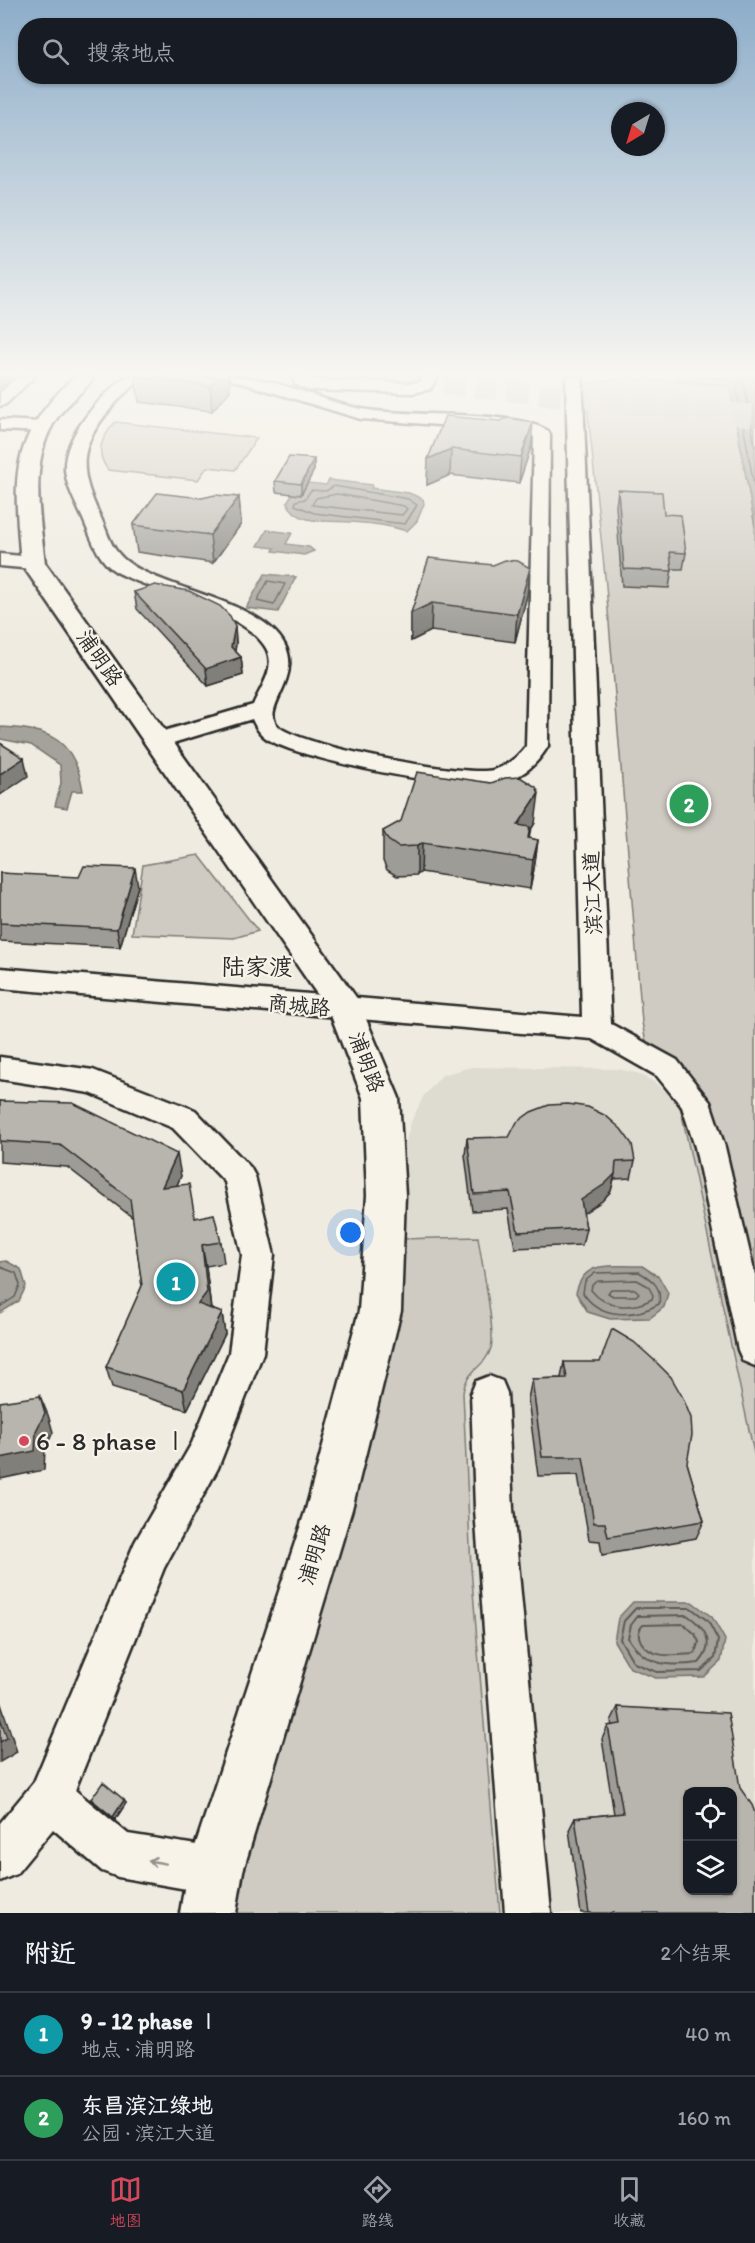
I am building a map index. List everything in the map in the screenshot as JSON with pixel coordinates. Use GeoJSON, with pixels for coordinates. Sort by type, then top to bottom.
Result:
{"type":"FeatureCollection","features":[{"type":"Feature","properties":{"kind":"main road","name":"浦明路"},"geometry":{"type":"LineString","coordinates":[[31,466],[27,504],[33,563],[346,1009],[381,1098],[386,1195],[380,1311],[329,1509],[211,1892]]}},
{"type":"Feature","properties":{"kind":"street"},"geometry":{"type":"LineString","coordinates":[[74,466],[78,488],[112,559],[154,583],[248,621],[266,634],[278,649],[282,658],[281,668],[262,709],[263,722],[270,732],[284,740],[318,750],[462,778],[488,778],[509,772],[529,761],[537,746],[542,466]]}},
{"type":"Feature","properties":{"kind":"street","name":"滨江大道"},"geometry":{"type":"LineString","coordinates":[[577,466],[597,1029]]}},
{"type":"Feature","properties":{"kind":"street"},"geometry":{"type":"LineString","coordinates":[[0,560],[33,563]]}},
{"type":"Feature","properties":{"kind":"street"},"geometry":{"type":"LineString","coordinates":[[158,740],[262,709]]}},
{"type":"Feature","properties":{"kind":"street","name":"商城路"},"geometry":{"type":"LineString","coordinates":[[0,978],[597,1029]]}},
{"type":"Feature","properties":{"kind":"street"},"geometry":{"type":"LineString","coordinates":[[597,1029],[634,1047],[667,1068],[695,1102],[710,1147],[755,1350]]}},
{"type":"Feature","properties":{"kind":"street"},"geometry":{"type":"LineString","coordinates":[[0,1858],[50,1798],[148,1556],[205,1455],[246,1353],[258,1255],[239,1176],[184,1119],[93,1082],[1,1070]]}},
{"type":"Feature","properties":{"kind":"street"},"geometry":{"type":"LineString","coordinates":[[489,1393],[494,1509],[528,1913]]}},
{"type":"Feature","properties":{"kind":"street"},"geometry":{"type":"LineString","coordinates":[[50,1798],[118,1855],[211,1892]]}},
{"type":"Feature","properties":{"kind":"shaded area"},"geometry":{"type":"Polygon","coordinates":[[[106,466],[238,466],[235,470],[207,467],[198,480],[108,470],[106,466]]]}},
{"type":"Feature","properties":{"kind":"shaded area"},"geometry":{"type":"Polygon","coordinates":[[[594,466],[744,466],[755,527],[755,1458],[681,1110],[645,1038],[642,1022],[606,586],[594,466]]]}},
{"type":"Feature","properties":{"kind":"shaded area"},"geometry":{"type":"Polygon","coordinates":[[[199,855],[258,931],[234,938],[132,934],[143,865],[199,855]]]}},
{"type":"Feature","properties":{"kind":"shaded area"},"geometry":{"type":"Polygon","coordinates":[[[471,1067],[618,1069],[637,1073],[654,1082],[669,1094],[681,1110],[755,1458],[755,1913],[233,1913],[394,1316],[403,1152],[411,1122],[423,1097],[442,1075],[471,1067]]]}},
{"type":"Feature","properties":{"kind":"shaded area"},"geometry":{"type":"Polygon","coordinates":[[[478,1237],[490,1311],[492,1339],[488,1355],[468,1379],[463,1393],[471,1568],[500,1913],[233,1913],[239,1877],[398,1239],[478,1237]]]}},
{"type":"Feature","properties":{"kind":"water"},"geometry":{"type":"Polygon","coordinates":[[[744,466],[755,466],[755,527],[744,466]]]}},
{"type":"Feature","properties":{"kind":"water"},"geometry":{"type":"Polygon","coordinates":[[[329,480],[372,485],[371,488],[409,493],[423,499],[424,504],[417,521],[407,531],[372,524],[315,521],[306,519],[292,510],[287,502],[292,494],[301,495],[299,482],[326,485],[329,480]]]}},
{"type":"Feature","properties":{"kind":"water"},"geometry":{"type":"Polygon","coordinates":[[[267,530],[292,533],[286,544],[309,547],[314,551],[304,555],[273,551],[275,548],[258,546],[267,530]]]}},
{"type":"Feature","properties":{"kind":"water"},"geometry":{"type":"Polygon","coordinates":[[[265,574],[296,577],[278,612],[246,608],[265,574]]]}},
{"type":"Feature","properties":{"kind":"water"},"geometry":{"type":"Polygon","coordinates":[[[0,727],[46,734],[66,748],[74,759],[83,791],[72,791],[67,808],[55,806],[61,783],[60,765],[31,745],[0,739],[0,727]]]}},
{"type":"Feature","properties":{"kind":"water"},"geometry":{"type":"Polygon","coordinates":[[[6,1261],[21,1269],[26,1286],[19,1301],[0,1313],[0,1262],[6,1261]]]}},
{"type":"Feature","properties":{"kind":"water"},"geometry":{"type":"Polygon","coordinates":[[[610,1266],[642,1266],[659,1277],[668,1293],[664,1307],[650,1318],[610,1319],[588,1312],[576,1293],[585,1274],[592,1269],[610,1266]]]}},
{"type":"Feature","properties":{"kind":"water"},"geometry":{"type":"Polygon","coordinates":[[[633,1602],[692,1602],[712,1617],[725,1640],[721,1661],[704,1677],[656,1678],[630,1668],[614,1641],[618,1618],[633,1602]]]}},
{"type":"Feature","properties":{"kind":"building"},"geometry":{"type":"Polygon","coordinates":[[[284,466],[310,466],[301,484],[275,481],[284,466]]]}},
{"type":"Feature","properties":{"kind":"building"},"geometry":{"type":"Polygon","coordinates":[[[618,490],[662,492],[664,514],[681,515],[686,553],[670,552],[672,571],[624,569],[618,490]]]}},
{"type":"Feature","properties":{"kind":"building"},"geometry":{"type":"Polygon","coordinates":[[[157,493],[202,498],[215,495],[239,497],[210,535],[133,525],[157,493]]]}},
{"type":"Feature","properties":{"kind":"building"},"geometry":{"type":"Polygon","coordinates":[[[429,558],[493,565],[505,560],[518,561],[530,568],[517,614],[432,603],[411,613],[429,558]]]}},
{"type":"Feature","properties":{"kind":"building"},"geometry":{"type":"Polygon","coordinates":[[[155,585],[189,591],[220,606],[230,616],[235,626],[231,647],[241,657],[206,669],[134,592],[155,585]]]}},
{"type":"Feature","properties":{"kind":"building"},"geometry":{"type":"Polygon","coordinates":[[[0,743],[24,758],[0,774],[0,743]]]}},
{"type":"Feature","properties":{"kind":"building"},"geometry":{"type":"Polygon","coordinates":[[[417,772],[491,783],[505,778],[520,777],[536,787],[539,793],[518,825],[530,827],[528,838],[538,840],[533,860],[422,843],[417,846],[398,847],[388,840],[383,831],[401,821],[417,772]]]}},
{"type":"Feature","properties":{"kind":"building"},"geometry":{"type":"Polygon","coordinates":[[[84,866],[135,868],[117,929],[0,923],[0,873],[79,877],[84,866]]]}},
{"type":"Feature","properties":{"kind":"building"},"geometry":{"type":"Polygon","coordinates":[[[0,1101],[73,1103],[177,1154],[162,1187],[189,1184],[195,1218],[214,1214],[221,1242],[202,1245],[207,1292],[198,1304],[222,1313],[183,1390],[106,1367],[142,1286],[130,1199],[60,1145],[0,1141],[0,1101]]]}},
{"type":"Feature","properties":{"kind":"building"},"geometry":{"type":"Polygon","coordinates":[[[568,1104],[588,1107],[606,1116],[621,1129],[632,1144],[635,1161],[616,1162],[615,1174],[605,1184],[581,1200],[586,1228],[518,1232],[510,1192],[474,1194],[467,1138],[509,1137],[517,1122],[531,1112],[549,1105],[568,1104]]]}},
{"type":"Feature","properties":{"kind":"building"},"geometry":{"type":"Polygon","coordinates":[[[612,1329],[634,1342],[654,1360],[671,1377],[683,1398],[691,1418],[692,1435],[687,1463],[704,1521],[608,1537],[605,1523],[594,1523],[583,1457],[542,1457],[532,1379],[567,1378],[564,1362],[600,1362],[612,1329]]]}},
{"type":"Feature","properties":{"kind":"building"},"geometry":{"type":"Polygon","coordinates":[[[40,1396],[45,1413],[36,1431],[35,1451],[0,1458],[0,1402],[40,1396]]]}},
{"type":"Feature","properties":{"kind":"building"},"geometry":{"type":"Polygon","coordinates":[[[618,1707],[728,1713],[740,1788],[755,1813],[755,1913],[589,1913],[575,1818],[623,1813],[608,1726],[621,1724],[618,1707]]]}},
{"type":"Feature","properties":{"kind":"building"},"geometry":{"type":"Polygon","coordinates":[[[0,1718],[7,1738],[0,1742],[0,1718]]]}},
{"type":"Feature","properties":{"kind":"building"},"geometry":{"type":"Polygon","coordinates":[[[103,1782],[124,1800],[113,1817],[91,1799],[103,1782]]]}},
{"type":"Feature","properties":{"kind":"place","name":"东昌滨江绿地"},"geometry":{"type":"Point","coordinates":[689,804]}},
{"type":"Feature","properties":{"kind":"place","name":"9 - 12 phase Ⅰ"},"geometry":{"type":"Point","coordinates":[176,1282]}},
{"type":"Feature","properties":{"kind":"place","name":"6 - 8 phase Ⅰ"},"geometry":{"type":"Point","coordinates":[24,1441]}},
{"type":"Feature","properties":{"kind":"district","name":"陆家渡"},"geometry":{"type":"Point","coordinates":[257,966]}}]}
